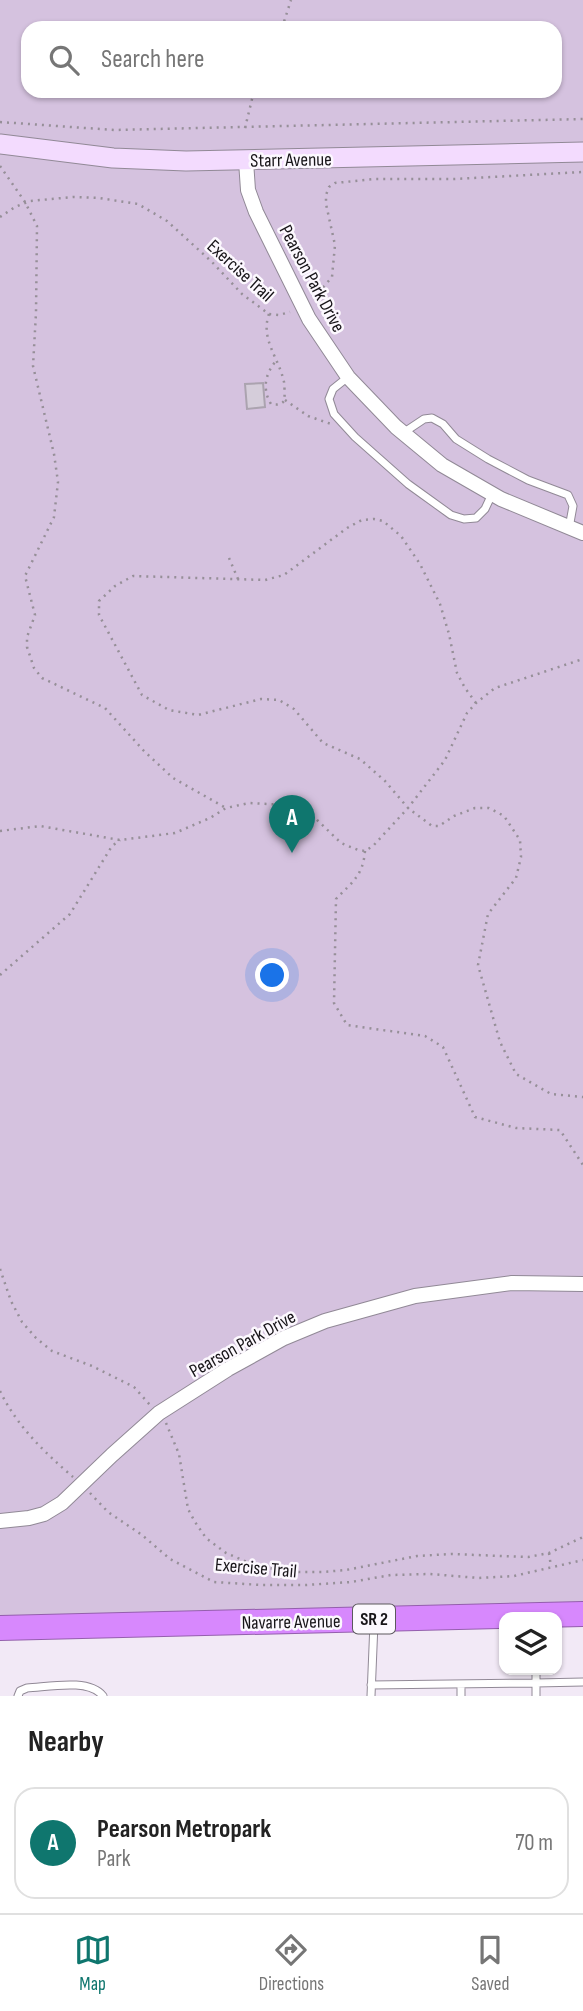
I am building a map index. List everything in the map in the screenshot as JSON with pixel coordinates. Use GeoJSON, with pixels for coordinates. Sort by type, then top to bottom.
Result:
{"type":"FeatureCollection","features":[{"type":"Feature","properties":{"kind":"highway","name":"Navarre Avenue"},"geometry":{"type":"LineString","coordinates":[[562,1615],[583,1614]]}},
{"type":"Feature","properties":{"kind":"highway","name":"Navarre Avenue"},"geometry":{"type":"LineString","coordinates":[[0,1628],[499,1617]]}},
{"type":"Feature","properties":{"kind":"street","name":"Starr Avenue"},"geometry":{"type":"LineString","coordinates":[[0,144],[113,158],[186,161],[583,152]]}},
{"type":"Feature","properties":{"kind":"street","name":"Pearson Park Drive"},"geometry":{"type":"LineString","coordinates":[[246,160],[248,190],[252,201],[302,307],[348,377],[403,433],[442,465],[492,494],[576,530]]}},
{"type":"Feature","properties":{"kind":"street","name":"Pearson Park Drive"},"geometry":{"type":"LineString","coordinates":[[0,1521],[44,1514],[62,1503],[159,1413],[228,1369],[284,1338],[325,1321],[415,1296],[499,1285],[583,1284]]}},
{"type":"Feature","properties":{"kind":"lane"},"geometry":{"type":"LineString","coordinates":[[348,377],[333,389],[329,399],[334,414],[355,437],[408,484],[451,515],[464,519],[476,518],[485,509],[492,494]]}},
{"type":"Feature","properties":{"kind":"lane"},"geometry":{"type":"LineString","coordinates":[[403,433],[424,419],[432,418],[443,424],[456,439],[488,460],[528,480],[568,495],[573,506],[576,530]]}},
{"type":"Feature","properties":{"kind":"lane"},"geometry":{"type":"LineString","coordinates":[[371,1696],[374,1619]]}},
{"type":"Feature","properties":{"kind":"lane"},"geometry":{"type":"LineString","coordinates":[[536,1696],[537,1675]]}},
{"type":"Feature","properties":{"kind":"lane"},"geometry":{"type":"LineString","coordinates":[[371,1685],[583,1682]]}},
{"type":"Feature","properties":{"kind":"lane"},"geometry":{"type":"LineString","coordinates":[[461,1684],[461,1696]]}},
{"type":"Feature","properties":{"kind":"lane"},"geometry":{"type":"LineString","coordinates":[[18,1696],[20,1691],[27,1688],[83,1685],[93,1687],[103,1696]]}},
{"type":"Feature","properties":{"kind":"path"},"geometry":{"type":"LineString","coordinates":[[285,21],[291,0]]}},
{"type":"Feature","properties":{"kind":"path"},"geometry":{"type":"LineString","coordinates":[[245,128],[252,98]]}},
{"type":"Feature","properties":{"kind":"path"},"geometry":{"type":"LineString","coordinates":[[0,121],[114,130],[583,119]]}},
{"type":"Feature","properties":{"kind":"path"},"geometry":{"type":"LineString","coordinates":[[0,166],[25,202],[37,226],[33,366],[58,482],[54,517],[25,576],[35,615],[27,636],[27,647],[34,668],[42,678],[105,708],[173,778],[226,808]]}},
{"type":"Feature","properties":{"kind":"path"},"geometry":{"type":"LineString","coordinates":[[302,307],[332,276],[335,246],[326,195],[329,187],[335,183],[374,179],[454,179],[583,172]]}},
{"type":"Feature","properties":{"kind":"path","name":"Exercise Trail"},"geometry":{"type":"LineString","coordinates":[[0,217],[25,202],[73,197],[138,204],[167,221],[212,262],[242,295],[269,314],[279,315],[302,307]]}},
{"type":"Feature","properties":{"kind":"path"},"geometry":{"type":"LineString","coordinates":[[269,314],[266,331],[268,342],[276,361],[284,382],[285,400],[276,405],[271,404],[266,396],[266,377],[276,361]]}},
{"type":"Feature","properties":{"kind":"path"},"geometry":{"type":"LineString","coordinates":[[285,400],[308,416],[325,423],[345,426]]}},
{"type":"Feature","properties":{"kind":"path"},"geometry":{"type":"LineString","coordinates":[[476,703],[457,673],[440,604],[420,564],[401,536],[383,521],[362,520],[354,524],[284,575],[265,580],[133,576],[115,586],[99,601],[99,615],[142,695],[169,710],[198,715],[261,699],[279,700],[295,709],[323,743],[360,759],[385,781],[408,808],[432,826],[439,826],[475,808],[489,808],[504,816],[520,840],[521,857],[516,878],[488,914],[478,965],[500,1042],[516,1074],[551,1094],[583,1097]]}},
{"type":"Feature","properties":{"kind":"path"},"geometry":{"type":"LineString","coordinates":[[229,558],[238,579]]}},
{"type":"Feature","properties":{"kind":"path"},"geometry":{"type":"LineString","coordinates":[[0,831],[40,826],[120,840],[175,833],[226,808],[249,803],[285,805],[314,817],[341,843],[365,850],[373,846],[408,808],[445,760],[467,713],[476,703],[495,688],[583,659]]}},
{"type":"Feature","properties":{"kind":"path"},"geometry":{"type":"LineString","coordinates":[[0,975],[70,914],[112,846],[120,840]]}},
{"type":"Feature","properties":{"kind":"path"},"geometry":{"type":"LineString","coordinates":[[365,850],[360,873],[336,899],[334,1003],[347,1025],[425,1036],[443,1047],[475,1117],[516,1128],[560,1130],[583,1165]]}},
{"type":"Feature","properties":{"kind":"path"},"geometry":{"type":"LineString","coordinates":[[0,1269],[11,1301],[22,1322],[36,1338],[52,1351],[92,1366],[134,1387],[165,1420],[179,1454],[188,1509],[206,1538],[226,1553],[254,1565],[289,1573],[322,1572],[417,1556],[451,1554],[528,1557],[549,1553],[583,1537]]}},
{"type":"Feature","properties":{"kind":"path","name":"Exercise Trail"},"geometry":{"type":"LineString","coordinates":[[0,1391],[9,1411],[31,1438],[108,1512],[142,1535],[170,1559],[214,1582],[306,1585],[351,1582],[391,1575],[430,1574],[479,1578],[514,1576],[583,1560]]}},
{"type":"Feature","properties":{"kind":"path"},"geometry":{"type":"LineString","coordinates":[[549,1553],[551,1567]]}},
{"type":"Feature","properties":{"kind":"shaded area"},"geometry":{"type":"Polygon","coordinates":[[[0,0],[583,0],[583,1614],[499,1612],[499,1616],[0,1628],[0,0]]]}},
{"type":"Feature","properties":{"kind":"building"},"geometry":{"type":"Polygon","coordinates":[[[263,383],[265,407],[247,409],[245,384],[263,383]]]}},
{"type":"Feature","properties":{"kind":"place","name":"Pearson Metropark"},"geometry":{"type":"Point","coordinates":[292,853]}}]}
